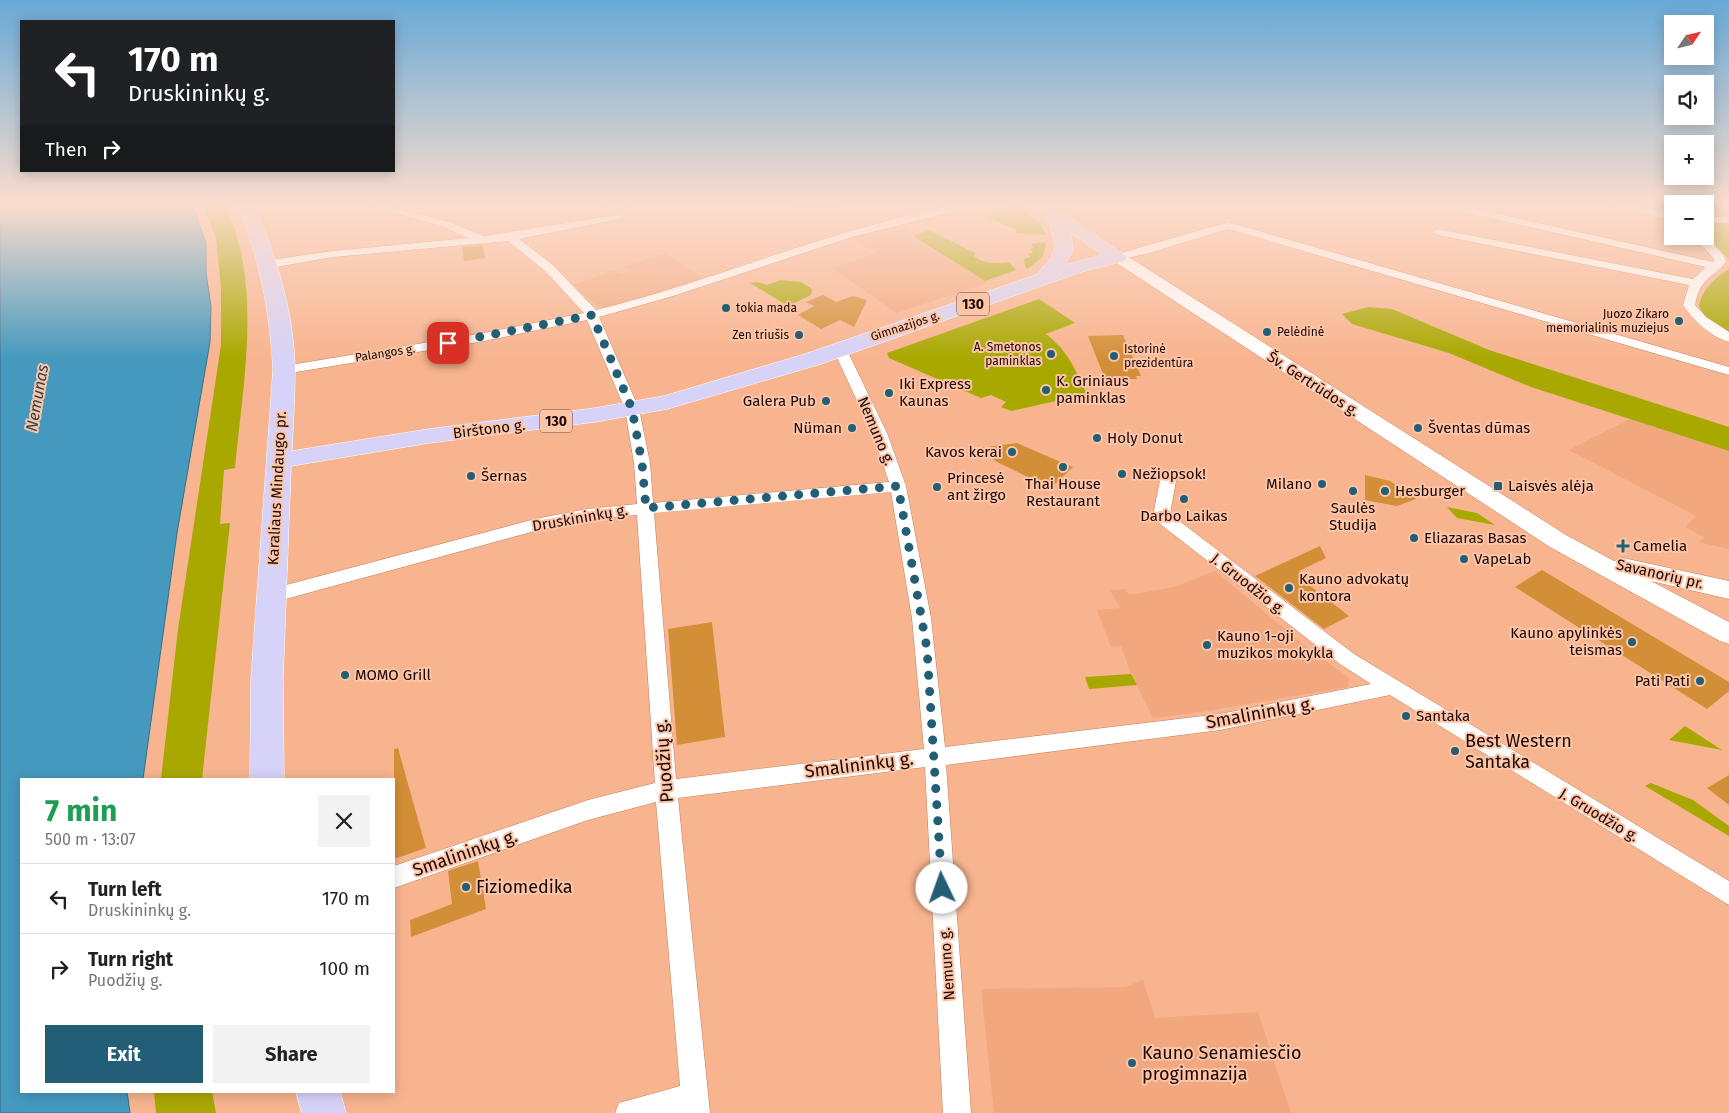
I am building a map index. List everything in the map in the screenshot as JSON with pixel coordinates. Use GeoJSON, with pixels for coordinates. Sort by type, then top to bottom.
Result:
{"type":"FeatureCollection","features":[{"type":"Feature","properties":{"kind":"main road","name":"Karaliaus Mindaugo pr."},"geometry":{"type":"LineString","coordinates":[[267,256],[278,300],[284,370],[267,679],[267,778]]}},
{"type":"Feature","properties":{"kind":"main road"},"geometry":{"type":"LineString","coordinates":[[1042,280],[1063,256]]}},
{"type":"Feature","properties":{"kind":"main road","name":"Gimnazijos g."},"geometry":{"type":"LineString","coordinates":[[840,349],[1089,263],[1118,257]]}},
{"type":"Feature","properties":{"kind":"main road","name":"Šv. Gertrūdos g."},"geometry":{"type":"LineString","coordinates":[[1118,257],[1558,541],[1590,558]]}},
{"type":"Feature","properties":{"kind":"main road","name":"Birštono g."},"geometry":{"type":"LineString","coordinates":[[279,460],[365,445],[632,409],[726,385],[840,349]]}},
{"type":"Feature","properties":{"kind":"main road"},"geometry":{"type":"LineString","coordinates":[[1590,558],[1729,634]]}},
{"type":"Feature","properties":{"kind":"main road","name":"Savanorių pr."},"geometry":{"type":"LineString","coordinates":[[1590,558],[1729,591]]}},
{"type":"Feature","properties":{"kind":"main road"},"geometry":{"type":"LineString","coordinates":[[1729,591],[1720,608],[1719,616],[1729,630]]}},
{"type":"Feature","properties":{"kind":"main road"},"geometry":{"type":"LineString","coordinates":[[319,1093],[324,1113]]}},
{"type":"Feature","properties":{"kind":"street"},"geometry":{"type":"LineString","coordinates":[[270,264],[318,256]]}},
{"type":"Feature","properties":{"kind":"street","name":"Puodžių g."},"geometry":{"type":"LineString","coordinates":[[533,256],[574,290],[592,315],[632,409],[642,463],[666,790],[695,1104]]}},
{"type":"Feature","properties":{"kind":"street","name":"Palangos g."},"geometry":{"type":"LineString","coordinates":[[284,370],[466,341],[592,315],[719,278],[782,256]]}},
{"type":"Feature","properties":{"kind":"street","name":"Gimnazijos g."},"geometry":{"type":"LineString","coordinates":[[1118,257],[1123,256]]}},
{"type":"Feature","properties":{"kind":"street","name":"Gimnazijos g."},"geometry":{"type":"LineString","coordinates":[[1334,256],[1729,371]]}},
{"type":"Feature","properties":{"kind":"street"},"geometry":{"type":"LineString","coordinates":[[1557,256],[1696,284]]}},
{"type":"Feature","properties":{"kind":"street"},"geometry":{"type":"LineString","coordinates":[[1671,256],[1716,266]]}},
{"type":"Feature","properties":{"kind":"street"},"geometry":{"type":"LineString","coordinates":[[1718,256],[1720,262],[1704,273],[1696,284],[1692,291],[1689,306],[1694,313],[1729,338]]}},
{"type":"Feature","properties":{"kind":"street","name":"Nemuno g."},"geometry":{"type":"LineString","coordinates":[[840,349],[874,424],[898,486],[927,649],[957,1113]]}},
{"type":"Feature","properties":{"kind":"street","name":"J. Gruodžio g."},"geometry":{"type":"LineString","coordinates":[[1169,475],[1161,516],[1296,622],[1347,659],[1393,688],[1729,894]]}},
{"type":"Feature","properties":{"kind":"street","name":"Druskininkų g."},"geometry":{"type":"LineString","coordinates":[[271,596],[535,525],[586,514],[898,486]]}},
{"type":"Feature","properties":{"kind":"street","name":"Smalininkų g."},"geometry":{"type":"LineString","coordinates":[[395,877],[588,810],[666,790],[1220,722],[1393,688]]}},
{"type":"Feature","properties":{"kind":"street"},"geometry":{"type":"LineString","coordinates":[[629,1113],[695,1104]]}},
{"type":"Feature","properties":{"kind":"shaded area"},"geometry":{"type":"Polygon","coordinates":[[[218,256],[241,256],[247,301],[245,368],[235,468],[224,470],[220,524],[230,523],[202,778],[161,778],[178,629],[221,345],[221,288],[218,256]]]}},
{"type":"Feature","properties":{"kind":"shaded area"},"geometry":{"type":"Polygon","coordinates":[[[656,256],[670,256],[706,279],[604,308],[598,307],[574,285],[615,270],[621,274],[630,271],[625,266],[656,256]]]}},
{"type":"Feature","properties":{"kind":"shaded area"},"geometry":{"type":"Polygon","coordinates":[[[868,256],[943,256],[988,283],[896,313],[832,268],[868,256]]]}},
{"type":"Feature","properties":{"kind":"shaded area"},"geometry":{"type":"Polygon","coordinates":[[[945,256],[974,256],[986,262],[1009,262],[1016,270],[985,281],[945,256]]]}},
{"type":"Feature","properties":{"kind":"shaded area"},"geometry":{"type":"Polygon","coordinates":[[[1043,256],[1028,269],[1025,267],[1024,259],[1043,256]]]}},
{"type":"Feature","properties":{"kind":"shaded area"},"geometry":{"type":"Polygon","coordinates":[[[1729,269],[1729,333],[1705,317],[1699,306],[1703,294],[1710,284],[1729,269]]]}},
{"type":"Feature","properties":{"kind":"shaded area"},"geometry":{"type":"Polygon","coordinates":[[[781,280],[801,282],[812,289],[811,295],[788,306],[750,283],[757,282],[767,285],[781,280]]]}},
{"type":"Feature","properties":{"kind":"shaded area"},"geometry":{"type":"Polygon","coordinates":[[[1039,299],[1075,323],[1046,334],[1066,354],[1087,394],[1011,411],[1001,407],[1006,402],[991,395],[981,398],[889,358],[887,353],[1039,299]]]}},
{"type":"Feature","properties":{"kind":"shaded area"},"geometry":{"type":"Polygon","coordinates":[[[1368,307],[1392,309],[1489,350],[1729,427],[1729,451],[1531,387],[1449,353],[1352,324],[1342,314],[1368,307]]]}},
{"type":"Feature","properties":{"kind":"shaded area"},"geometry":{"type":"Polygon","coordinates":[[[1630,419],[1729,451],[1729,549],[1698,542],[1705,538],[1686,527],[1696,516],[1569,450],[1630,419]]]}},
{"type":"Feature","properties":{"kind":"shaded area"},"geometry":{"type":"Polygon","coordinates":[[[1447,507],[1477,513],[1495,525],[1457,518],[1447,507]]]}},
{"type":"Feature","properties":{"kind":"shaded area","name":"Kauno 1-oji muzikos mokykla"},"geometry":{"type":"Polygon","coordinates":[[[1215,571],[1303,644],[1349,678],[1348,687],[1202,712],[1153,718],[1131,674],[1121,646],[1111,647],[1097,610],[1120,608],[1110,590],[1125,589],[1129,595],[1174,587],[1215,571]]]}},
{"type":"Feature","properties":{"kind":"shaded area"},"geometry":{"type":"Polygon","coordinates":[[[1131,674],[1137,685],[1089,689],[1085,677],[1131,674]]]}},
{"type":"Feature","properties":{"kind":"shaded area"},"geometry":{"type":"Polygon","coordinates":[[[1685,726],[1722,750],[1669,740],[1685,726]]]}},
{"type":"Feature","properties":{"kind":"shaded area"},"geometry":{"type":"Polygon","coordinates":[[[1651,783],[1693,800],[1729,826],[1729,836],[1645,786],[1651,783]]]}},
{"type":"Feature","properties":{"kind":"shaded area","name":"Kauno Senamiesčio progimnazija"},"geometry":{"type":"Polygon","coordinates":[[[1143,980],[1155,1018],[1258,1012],[1291,1113],[994,1113],[981,989],[1125,987],[1143,980]]]}},
{"type":"Feature","properties":{"kind":"shaded area"},"geometry":{"type":"Polygon","coordinates":[[[154,1093],[212,1093],[216,1113],[156,1113],[154,1093]]]}},
{"type":"Feature","properties":{"kind":"water","name":"Nemunas"},"geometry":{"type":"Polygon","coordinates":[[[0,256],[206,256],[206,273],[211,306],[210,342],[177,533],[143,778],[20,778],[20,1093],[127,1093],[130,1113],[0,1113],[0,256]]]}},
{"type":"Feature","properties":{"kind":"building"},"geometry":{"type":"Polygon","coordinates":[[[463,256],[485,256],[485,258],[464,261],[463,256]]]}},
{"type":"Feature","properties":{"kind":"building"},"geometry":{"type":"Polygon","coordinates":[[[823,295],[836,302],[853,296],[867,300],[854,327],[840,320],[821,329],[798,315],[814,306],[806,302],[823,295]]]}},
{"type":"Feature","properties":{"kind":"building","name":"Istorinė prezidentūra"},"geometry":{"type":"Polygon","coordinates":[[[1123,335],[1141,376],[1136,376],[1137,379],[1105,379],[1088,336],[1123,335]]]}},
{"type":"Feature","properties":{"kind":"building"},"geometry":{"type":"Polygon","coordinates":[[[1017,443],[1073,467],[1051,488],[997,462],[980,448],[1017,443]]]}},
{"type":"Feature","properties":{"kind":"building","name":"Hesburger"},"geometry":{"type":"Polygon","coordinates":[[[1365,475],[1390,481],[1416,499],[1397,506],[1365,500],[1365,475]]]}},
{"type":"Feature","properties":{"kind":"building","name":"Kauno advokatų kontora"},"geometry":{"type":"Polygon","coordinates":[[[1320,546],[1326,558],[1299,571],[1304,574],[1299,577],[1349,616],[1324,629],[1255,576],[1320,546]]]}},
{"type":"Feature","properties":{"kind":"building","name":"Kauno apylinkės teismas"},"geometry":{"type":"Polygon","coordinates":[[[1542,570],[1729,682],[1729,691],[1707,709],[1515,587],[1542,570]]]}},
{"type":"Feature","properties":{"kind":"building"},"geometry":{"type":"Polygon","coordinates":[[[712,622],[725,737],[677,745],[668,629],[712,622]]]}},
{"type":"Feature","properties":{"kind":"building"},"geometry":{"type":"Polygon","coordinates":[[[398,748],[426,848],[395,859],[395,778],[394,749],[398,748]]]}},
{"type":"Feature","properties":{"kind":"building"},"geometry":{"type":"Polygon","coordinates":[[[1729,775],[1729,805],[1707,788],[1729,775]]]}},
{"type":"Feature","properties":{"kind":"building","name":"Fiziomedika"},"geometry":{"type":"Polygon","coordinates":[[[478,861],[486,909],[411,937],[410,920],[452,904],[448,871],[478,861]]]}},
{"type":"Feature","properties":{"kind":"place","name":"tokia mada"},"geometry":{"type":"Point","coordinates":[726,308]}},
{"type":"Feature","properties":{"kind":"place","name":"Juozo Zikaro memorialinis muziejus"},"geometry":{"type":"Point","coordinates":[1679,321]}},
{"type":"Feature","properties":{"kind":"place","name":"Pelėdinė"},"geometry":{"type":"Point","coordinates":[1267,332]}},
{"type":"Feature","properties":{"kind":"place","name":"Zen triušis"},"geometry":{"type":"Point","coordinates":[799,335]}},
{"type":"Feature","properties":{"kind":"place","name":"A. Smetonos paminklas"},"geometry":{"type":"Point","coordinates":[1051,354]}},
{"type":"Feature","properties":{"kind":"place","name":"Istorinė prezidentūra"},"geometry":{"type":"Point","coordinates":[1114,356]}},
{"type":"Feature","properties":{"kind":"place","name":"K. Griniaus paminklas"},"geometry":{"type":"Point","coordinates":[1046,390]}},
{"type":"Feature","properties":{"kind":"place","name":"Iki Express Kaunas"},"geometry":{"type":"Point","coordinates":[889,393]}},
{"type":"Feature","properties":{"kind":"place","name":"Galera Pub"},"geometry":{"type":"Point","coordinates":[826,401]}},
{"type":"Feature","properties":{"kind":"place","name":"Nüman"},"geometry":{"type":"Point","coordinates":[852,428]}},
{"type":"Feature","properties":{"kind":"place","name":"Šventas dūmas"},"geometry":{"type":"Point","coordinates":[1418,428]}},
{"type":"Feature","properties":{"kind":"place","name":"Holy Donut"},"geometry":{"type":"Point","coordinates":[1097,438]}},
{"type":"Feature","properties":{"kind":"place","name":"Kavos kerai"},"geometry":{"type":"Point","coordinates":[1012,452]}},
{"type":"Feature","properties":{"kind":"place","name":"Thai House Restaurant"},"geometry":{"type":"Point","coordinates":[1063,467]}},
{"type":"Feature","properties":{"kind":"place","name":"Nežiopsok!"},"geometry":{"type":"Point","coordinates":[1122,474]}},
{"type":"Feature","properties":{"kind":"place","name":"Šernas"},"geometry":{"type":"Point","coordinates":[471,476]}},
{"type":"Feature","properties":{"kind":"place","name":"Milano"},"geometry":{"type":"Point","coordinates":[1322,484]}},
{"type":"Feature","properties":{"kind":"place","name":"Laisvės alėja"},"geometry":{"type":"Point","coordinates":[1498,486]}},
{"type":"Feature","properties":{"kind":"place","name":"Princesė ant žirgo"},"geometry":{"type":"Point","coordinates":[937,487]}},
{"type":"Feature","properties":{"kind":"place","name":"Saulės Studija"},"geometry":{"type":"Point","coordinates":[1353,491]}},
{"type":"Feature","properties":{"kind":"place","name":"Hesburger"},"geometry":{"type":"Point","coordinates":[1385,491]}},
{"type":"Feature","properties":{"kind":"place","name":"Darbo Laikas"},"geometry":{"type":"Point","coordinates":[1184,499]}},
{"type":"Feature","properties":{"kind":"place","name":"Eliazaras Basas"},"geometry":{"type":"Point","coordinates":[1414,538]}},
{"type":"Feature","properties":{"kind":"place","name":"Camelia"},"geometry":{"type":"Point","coordinates":[1623,546]}},
{"type":"Feature","properties":{"kind":"place","name":"VapeLab"},"geometry":{"type":"Point","coordinates":[1464,559]}},
{"type":"Feature","properties":{"kind":"place","name":"Kauno advokatų kontora"},"geometry":{"type":"Point","coordinates":[1289,588]}},
{"type":"Feature","properties":{"kind":"place","name":"Kauno apylinkės teismas"},"geometry":{"type":"Point","coordinates":[1632,642]}},
{"type":"Feature","properties":{"kind":"place","name":"Kauno 1-oji muzikos mokykla"},"geometry":{"type":"Point","coordinates":[1207,645]}},
{"type":"Feature","properties":{"kind":"place","name":"MOMO Grill"},"geometry":{"type":"Point","coordinates":[345,675]}},
{"type":"Feature","properties":{"kind":"place","name":"Pati Pati"},"geometry":{"type":"Point","coordinates":[1700,681]}},
{"type":"Feature","properties":{"kind":"place","name":"Santaka"},"geometry":{"type":"Point","coordinates":[1406,716]}},
{"type":"Feature","properties":{"kind":"place","name":"Best Western Santaka"},"geometry":{"type":"Point","coordinates":[1455,751]}},
{"type":"Feature","properties":{"kind":"place","name":"Fiziomedika"},"geometry":{"type":"Point","coordinates":[466,887]}},
{"type":"Feature","properties":{"kind":"place","name":"Kauno Senamiesčio progimnazija"},"geometry":{"type":"Point","coordinates":[1132,1063]}},
{"type":"Feature","properties":{"kind":"route"},"geometry":{"type":"LineString","coordinates":[[448,343],[592,315],[632,409],[642,463],[646,508],[898,486],[917,583],[927,649],[942,888]]}}]}
